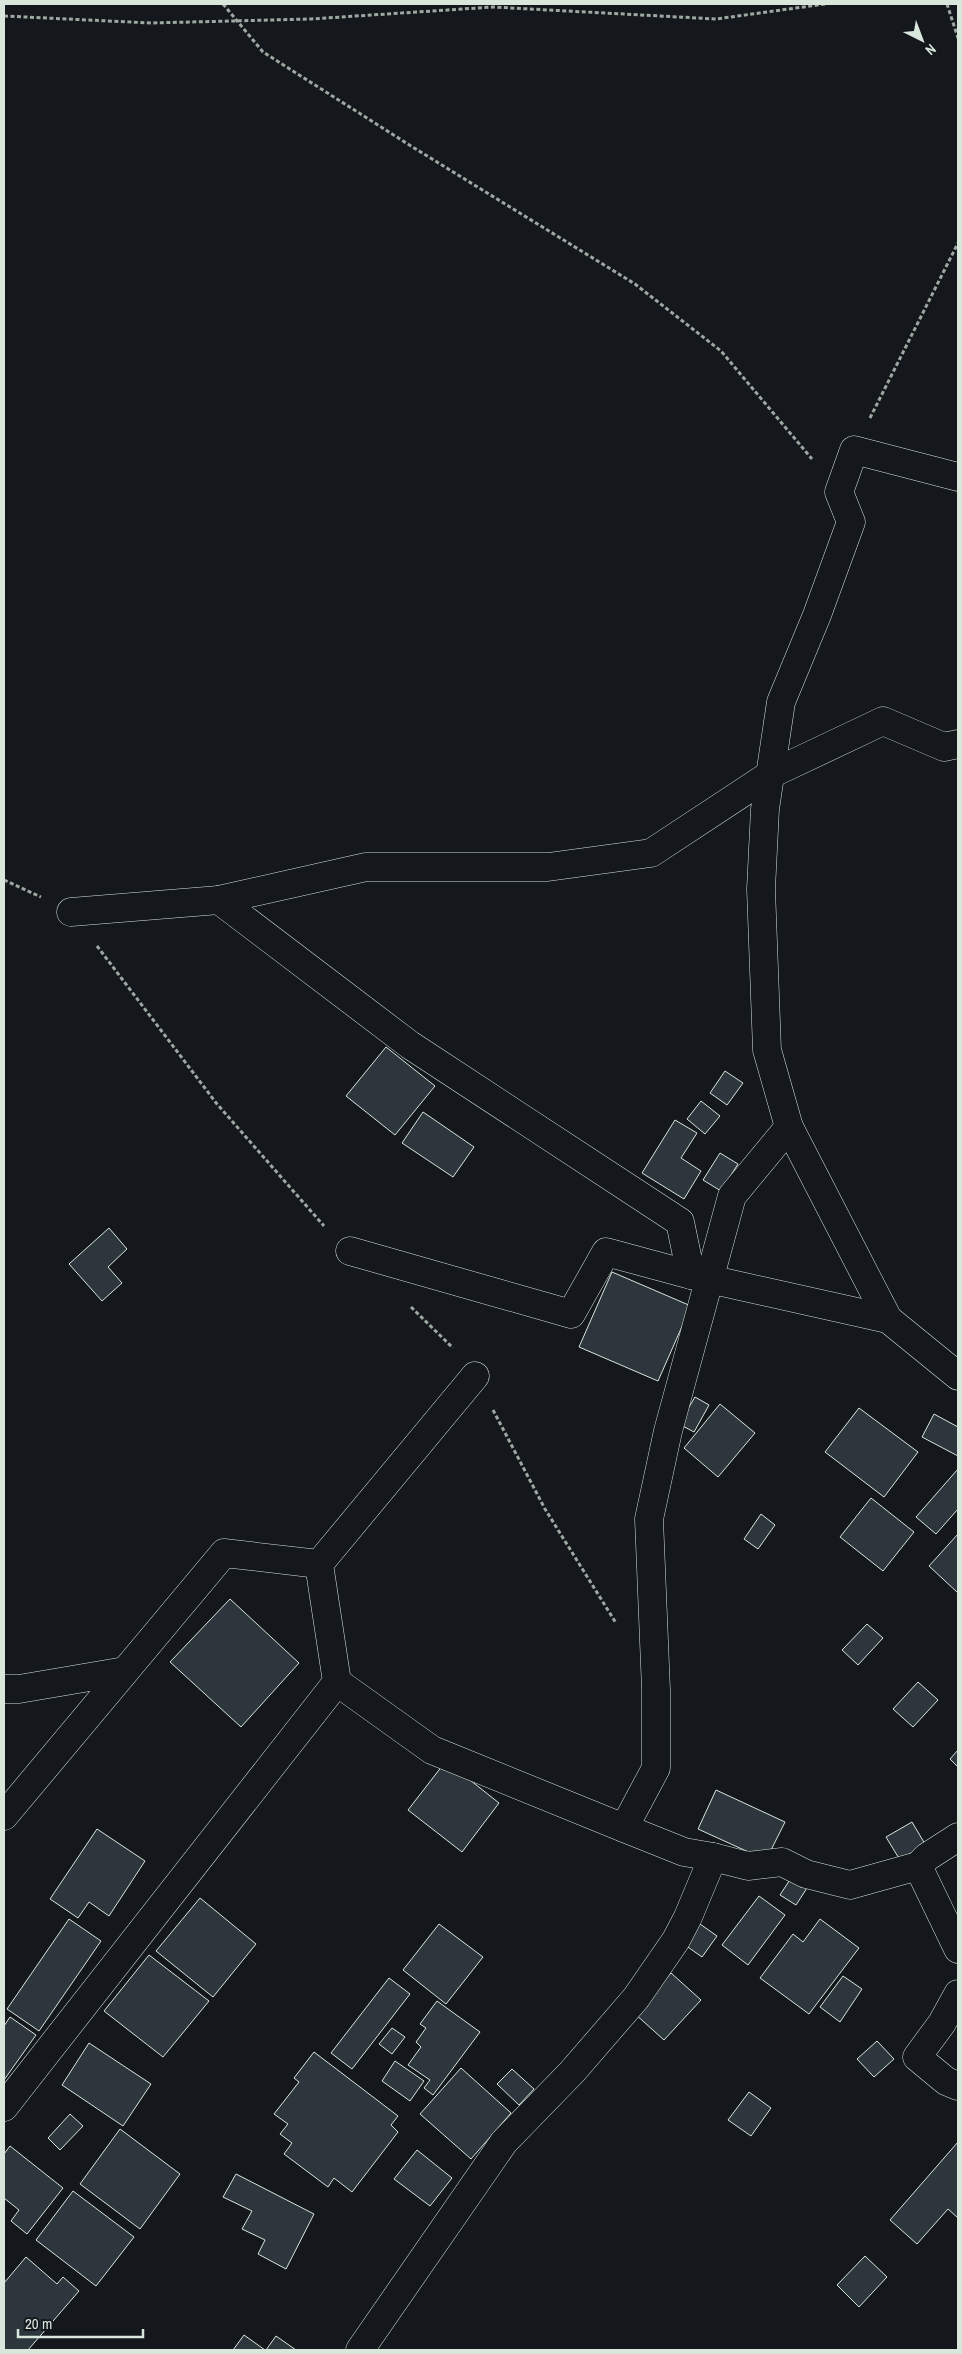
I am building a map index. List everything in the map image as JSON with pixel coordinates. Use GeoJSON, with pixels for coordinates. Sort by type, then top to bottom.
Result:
{"type":"FeatureCollection","features":[{"type":"Feature","properties":{"kind":"street"},"geometry":{"type":"LineString","coordinates":[[958,477],[854,450],[839,492],[851,522],[817,615],[781,702],[765,809],[761,889],[767,1050],[790,1127],[888,1319],[958,1376]]}},
{"type":"Feature","properties":{"kind":"street"},"geometry":{"type":"LineString","coordinates":[[71,912],[219,900],[366,867],[548,867],[651,853],[771,774],[883,721],[944,747],[958,744]]}},
{"type":"Feature","properties":{"kind":"street"},"geometry":{"type":"LineString","coordinates":[[219,900],[410,1045],[680,1222],[700,1277]]}},
{"type":"Feature","properties":{"kind":"street"},"geometry":{"type":"LineString","coordinates":[[624,1828],[656,1768],[656,1690],[649,1520],[700,1277],[732,1196],[790,1127]]}},
{"type":"Feature","properties":{"kind":"street"},"geometry":{"type":"LineString","coordinates":[[350,1250],[571,1314],[606,1252],[700,1277],[888,1319]]}},
{"type":"Feature","properties":{"kind":"street"},"geometry":{"type":"LineString","coordinates":[[476,1376],[319,1564],[338,1682],[432,1750],[684,1852],[748,1866],[782,1862],[806,1874],[850,1885],[918,1866],[958,1837]]}},
{"type":"Feature","properties":{"kind":"street"},"geometry":{"type":"LineString","coordinates":[[4,1816],[224,1553],[319,1564]]}},
{"type":"Feature","properties":{"kind":"street"},"geometry":{"type":"LineString","coordinates":[[4,1688],[19,1689],[125,1671]]}},
{"type":"Feature","properties":{"kind":"street"},"geometry":{"type":"LineString","coordinates":[[4,2107],[338,1682]]}},
{"type":"Feature","properties":{"kind":"street"},"geometry":{"type":"LineString","coordinates":[[360,2350],[504,2142],[572,2072],[636,1998],[676,1940],[688,1917],[713,1857]]}},
{"type":"Feature","properties":{"kind":"street"},"geometry":{"type":"LineString","coordinates":[[918,1866],[958,1949]]}},
{"type":"Feature","properties":{"kind":"street"},"geometry":{"type":"LineString","coordinates":[[958,1994],[942,2023],[916,2056],[946,2081],[958,2086]]}},
{"type":"Feature","properties":{"kind":"path"},"geometry":{"type":"LineString","coordinates":[[223,4],[263,52],[635,284],[721,350],[839,492]]}},
{"type":"Feature","properties":{"kind":"path"},"geometry":{"type":"LineString","coordinates":[[4,16],[151,23],[311,20],[493,7],[716,20],[825,4]]}},
{"type":"Feature","properties":{"kind":"path"},"geometry":{"type":"LineString","coordinates":[[946,4],[958,38]]}},
{"type":"Feature","properties":{"kind":"path"},"geometry":{"type":"LineString","coordinates":[[854,450],[958,243]]}},
{"type":"Feature","properties":{"kind":"building"},"geometry":{"type":"Polygon","coordinates":[[[386,1047],[435,1086],[395,1135],[346,1096],[386,1047]]]}},
{"type":"Feature","properties":{"kind":"building"},"geometry":{"type":"Polygon","coordinates":[[[725,1071],[743,1083],[727,1105],[710,1093],[725,1071]]]}},
{"type":"Feature","properties":{"kind":"building"},"geometry":{"type":"Polygon","coordinates":[[[701,1101],[720,1116],[705,1134],[687,1119],[701,1101]]]}},
{"type":"Feature","properties":{"kind":"building"},"geometry":{"type":"Polygon","coordinates":[[[423,1112],[474,1147],[453,1177],[402,1143],[423,1112]]]}},
{"type":"Feature","properties":{"kind":"building"},"geometry":{"type":"Polygon","coordinates":[[[675,1120],[697,1133],[681,1158],[701,1171],[684,1199],[642,1173],[675,1120]]]}},
{"type":"Feature","properties":{"kind":"building"},"geometry":{"type":"Polygon","coordinates":[[[720,1153],[738,1164],[721,1191],[703,1180],[720,1153]]]}},
{"type":"Feature","properties":{"kind":"building"},"geometry":{"type":"Polygon","coordinates":[[[109,1228],[127,1249],[108,1267],[122,1283],[102,1301],[69,1264],[109,1228]]]}},
{"type":"Feature","properties":{"kind":"building"},"geometry":{"type":"Polygon","coordinates":[[[612,1272],[691,1306],[658,1381],[579,1347],[612,1272]]]}},
{"type":"Feature","properties":{"kind":"building"},"geometry":{"type":"Polygon","coordinates":[[[695,1397],[709,1405],[694,1432],[679,1424],[695,1397]]]}},
{"type":"Feature","properties":{"kind":"building"},"geometry":{"type":"Polygon","coordinates":[[[720,1404],[755,1433],[718,1477],[684,1448],[720,1404]]]}},
{"type":"Feature","properties":{"kind":"building"},"geometry":{"type":"Polygon","coordinates":[[[859,1408],[918,1452],[884,1497],[825,1452],[859,1408]]]}},
{"type":"Feature","properties":{"kind":"building"},"geometry":{"type":"Polygon","coordinates":[[[934,1414],[958,1427],[958,1456],[922,1437],[934,1414]]]}},
{"type":"Feature","properties":{"kind":"building"},"geometry":{"type":"Polygon","coordinates":[[[958,1469],[958,1509],[936,1534],[916,1517],[958,1469]]]}},
{"type":"Feature","properties":{"kind":"building"},"geometry":{"type":"Polygon","coordinates":[[[871,1498],[914,1532],[883,1571],[840,1537],[871,1498]]]}},
{"type":"Feature","properties":{"kind":"building"},"geometry":{"type":"Polygon","coordinates":[[[761,1514],[775,1525],[758,1549],[744,1539],[761,1514]]]}},
{"type":"Feature","properties":{"kind":"building"},"geometry":{"type":"Polygon","coordinates":[[[958,1534],[958,1593],[929,1566],[958,1534]]]}},
{"type":"Feature","properties":{"kind":"building"},"geometry":{"type":"Polygon","coordinates":[[[230,1599],[299,1663],[241,1727],[170,1662],[230,1599]]]}},
{"type":"Feature","properties":{"kind":"building"},"geometry":{"type":"Polygon","coordinates":[[[867,1624],[883,1638],[858,1665],[842,1650],[867,1624]]]}},
{"type":"Feature","properties":{"kind":"building"},"geometry":{"type":"Polygon","coordinates":[[[918,1682],[938,1700],[913,1727],[893,1709],[918,1682]]]}},
{"type":"Feature","properties":{"kind":"building"},"geometry":{"type":"Polygon","coordinates":[[[958,1750],[958,1767],[950,1759],[958,1750]]]}},
{"type":"Feature","properties":{"kind":"building"},"geometry":{"type":"Polygon","coordinates":[[[446,1761],[499,1803],[462,1852],[408,1810],[446,1761]]]}},
{"type":"Feature","properties":{"kind":"building"},"geometry":{"type":"Polygon","coordinates":[[[716,1790],[785,1822],[766,1860],[698,1829],[716,1790]]]}},
{"type":"Feature","properties":{"kind":"building"},"geometry":{"type":"Polygon","coordinates":[[[912,1822],[925,1844],[900,1860],[886,1837],[912,1822]]]}},
{"type":"Feature","properties":{"kind":"building"},"geometry":{"type":"Polygon","coordinates":[[[97,1829],[145,1861],[109,1916],[89,1902],[78,1918],[50,1899],[97,1829]]]}},
{"type":"Feature","properties":{"kind":"building"},"geometry":{"type":"Polygon","coordinates":[[[791,1878],[807,1888],[796,1905],[780,1895],[791,1878]]]}},
{"type":"Feature","properties":{"kind":"building"},"geometry":{"type":"Polygon","coordinates":[[[759,1896],[785,1915],[748,1965],[722,1945],[759,1896]]]}},
{"type":"Feature","properties":{"kind":"building"},"geometry":{"type":"Polygon","coordinates":[[[200,1898],[256,1944],[213,1997],[156,1951],[200,1898]]]}},
{"type":"Feature","properties":{"kind":"building"},"geometry":{"type":"Polygon","coordinates":[[[69,1919],[101,1941],[39,2031],[7,2009],[69,1919]]]}},
{"type":"Feature","properties":{"kind":"building"},"geometry":{"type":"Polygon","coordinates":[[[820,1919],[859,1948],[809,2014],[760,1978],[793,1934],[803,1942],[820,1919]]]}},
{"type":"Feature","properties":{"kind":"building"},"geometry":{"type":"Polygon","coordinates":[[[439,1924],[483,1957],[446,2004],[403,1970],[439,1924]]]}},
{"type":"Feature","properties":{"kind":"building"},"geometry":{"type":"Polygon","coordinates":[[[700,1924],[717,1936],[702,1957],[685,1945],[700,1924]]]}},
{"type":"Feature","properties":{"kind":"building"},"geometry":{"type":"Polygon","coordinates":[[[149,1955],[209,2001],[163,2057],[104,2011],[149,1955]]]}},
{"type":"Feature","properties":{"kind":"building"},"geometry":{"type":"Polygon","coordinates":[[[671,1973],[701,2000],[664,2040],[634,2013],[671,1973]]]}},
{"type":"Feature","properties":{"kind":"building"},"geometry":{"type":"Polygon","coordinates":[[[843,1976],[862,1989],[840,2022],[820,2007],[843,1976]]]}},
{"type":"Feature","properties":{"kind":"building"},"geometry":{"type":"Polygon","coordinates":[[[389,1978],[410,1994],[352,2069],[331,2053],[389,1978]]]}},
{"type":"Feature","properties":{"kind":"building"},"geometry":{"type":"Polygon","coordinates":[[[437,2001],[480,2032],[433,2095],[424,2088],[430,2080],[408,2065],[421,2047],[416,2042],[426,2028],[420,2024],[437,2001]]]}},
{"type":"Feature","properties":{"kind":"building"},"geometry":{"type":"Polygon","coordinates":[[[10,2017],[36,2035],[4,2080],[4,2026],[10,2017]]]}},
{"type":"Feature","properties":{"kind":"building"},"geometry":{"type":"Polygon","coordinates":[[[392,2028],[405,2037],[392,2054],[379,2044],[392,2028]]]}},
{"type":"Feature","properties":{"kind":"building"},"geometry":{"type":"Polygon","coordinates":[[[877,2041],[894,2059],[874,2077],[857,2059],[877,2041]]]}},
{"type":"Feature","properties":{"kind":"building"},"geometry":{"type":"Polygon","coordinates":[[[89,2043],[151,2084],[123,2126],[62,2085],[89,2043]]]}},
{"type":"Feature","properties":{"kind":"building"},"geometry":{"type":"Polygon","coordinates":[[[314,2052],[398,2116],[391,2125],[398,2132],[352,2192],[334,2178],[328,2187],[284,2154],[292,2143],[280,2134],[288,2124],[274,2114],[299,2082],[294,2078],[314,2052]]]}},
{"type":"Feature","properties":{"kind":"building"},"geometry":{"type":"Polygon","coordinates":[[[395,2061],[424,2081],[410,2101],[382,2081],[395,2061]]]}},
{"type":"Feature","properties":{"kind":"building"},"geometry":{"type":"Polygon","coordinates":[[[461,2068],[511,2113],[471,2159],[420,2114],[461,2068]]]}},
{"type":"Feature","properties":{"kind":"building"},"geometry":{"type":"Polygon","coordinates":[[[512,2069],[534,2089],[519,2105],[497,2084],[512,2069]]]}},
{"type":"Feature","properties":{"kind":"building"},"geometry":{"type":"Polygon","coordinates":[[[749,2092],[771,2108],[751,2136],[728,2120],[749,2092]]]}},
{"type":"Feature","properties":{"kind":"building"},"geometry":{"type":"Polygon","coordinates":[[[70,2114],[83,2126],[60,2150],[48,2138],[70,2114]]]}},
{"type":"Feature","properties":{"kind":"building"},"geometry":{"type":"Polygon","coordinates":[[[120,2129],[180,2174],[140,2229],[80,2184],[120,2129]]]}},
{"type":"Feature","properties":{"kind":"building"},"geometry":{"type":"Polygon","coordinates":[[[958,2142],[958,2218],[948,2209],[917,2244],[890,2220],[958,2142]]]}},
{"type":"Feature","properties":{"kind":"building"},"geometry":{"type":"Polygon","coordinates":[[[10,2146],[63,2188],[27,2234],[11,2221],[19,2210],[4,2198],[4,2154],[10,2146]]]}},
{"type":"Feature","properties":{"kind":"building"},"geometry":{"type":"Polygon","coordinates":[[[417,2150],[452,2178],[430,2206],[394,2179],[417,2150]]]}},
{"type":"Feature","properties":{"kind":"building"},"geometry":{"type":"Polygon","coordinates":[[[236,2174],[314,2214],[286,2269],[258,2254],[265,2240],[242,2229],[252,2211],[223,2197],[236,2174]]]}},
{"type":"Feature","properties":{"kind":"building"},"geometry":{"type":"Polygon","coordinates":[[[73,2191],[134,2237],[96,2286],[36,2240],[73,2191]]]}},
{"type":"Feature","properties":{"kind":"building"},"geometry":{"type":"Polygon","coordinates":[[[865,2256],[887,2277],[859,2307],[837,2285],[865,2256]]]}},
{"type":"Feature","properties":{"kind":"building"},"geometry":{"type":"Polygon","coordinates":[[[26,2257],[57,2284],[63,2277],[79,2291],[28,2350],[4,2350],[4,2283],[26,2257]]]}},
{"type":"Feature","properties":{"kind":"building"},"geometry":{"type":"Polygon","coordinates":[[[244,2335],[265,2350],[233,2350],[244,2335]]]}},
{"type":"Feature","properties":{"kind":"building"},"geometry":{"type":"Polygon","coordinates":[[[276,2336],[296,2350],[266,2350],[276,2336]]]}}]}
